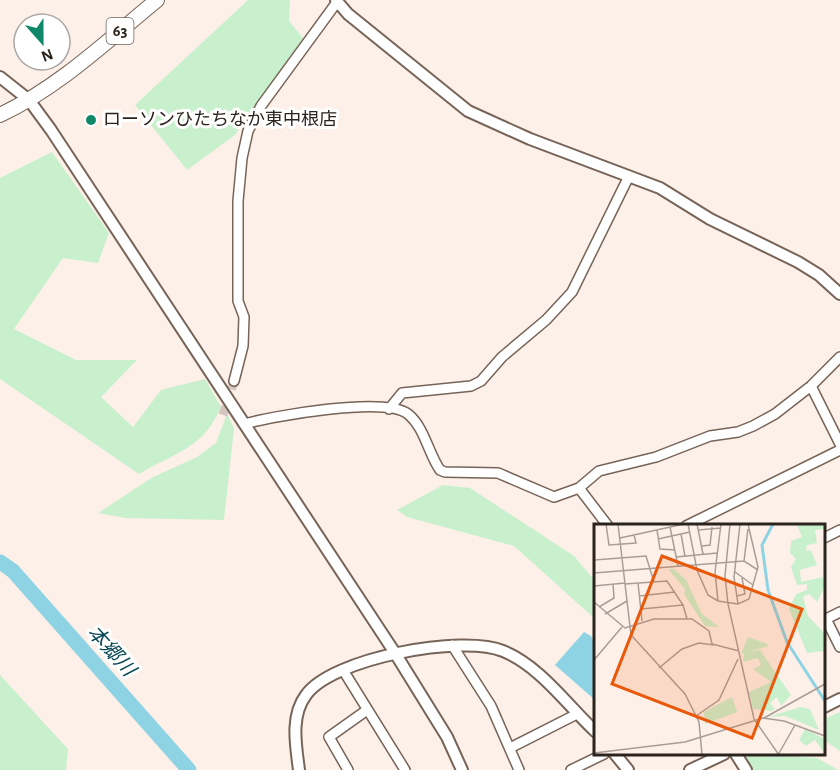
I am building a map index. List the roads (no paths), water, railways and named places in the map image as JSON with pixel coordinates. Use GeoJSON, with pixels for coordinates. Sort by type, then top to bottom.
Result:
{"type":"FeatureCollection","features":[{"type":"Feature","properties":{"kind":"main road","name":"63"},"geometry":{"type":"LineString","coordinates":[[0,115],[29,100],[68,73],[157,0]]}},
{"type":"Feature","properties":{"kind":"street"},"geometry":{"type":"LineString","coordinates":[[234,381],[243,346],[244,316],[238,300],[238,201],[242,158],[248,131],[261,106],[336,1],[425,79],[468,111],[530,139],[660,188],[710,219],[798,262],[819,275],[840,294]]}},
{"type":"Feature","properties":{"kind":"street"},"geometry":{"type":"LineString","coordinates":[[0,77],[29,100],[395,653],[447,737],[462,770]]}},
{"type":"Feature","properties":{"kind":"street"},"geometry":{"type":"LineString","coordinates":[[389,409],[402,393],[471,386],[482,381],[502,357],[546,320],[572,292],[629,176]]}},
{"type":"Feature","properties":{"kind":"street"},"geometry":{"type":"LineString","coordinates":[[244,424],[303,412],[389,409],[402,411],[413,418],[436,463],[445,472],[498,472],[554,497],[563,496],[579,488],[599,471],[656,457],[710,436],[738,432],[753,426],[775,414],[811,386],[840,357]]}},
{"type":"Feature","properties":{"kind":"street"},"geometry":{"type":"LineString","coordinates":[[811,386],[840,444]]}},
{"type":"Feature","properties":{"kind":"street"},"geometry":{"type":"LineString","coordinates":[[688,524],[840,450]]}},
{"type":"Feature","properties":{"kind":"street"},"geometry":{"type":"LineString","coordinates":[[579,488],[607,524]]}},
{"type":"Feature","properties":{"kind":"street"},"geometry":{"type":"LineString","coordinates":[[825,538],[840,530]]}},
{"type":"Feature","properties":{"kind":"street"},"geometry":{"type":"LineString","coordinates":[[840,612],[825,619],[840,647]]}},
{"type":"Feature","properties":{"kind":"street"},"geometry":{"type":"LineString","coordinates":[[453,645],[491,706],[519,770]]}},
{"type":"Feature","properties":{"kind":"street"},"geometry":{"type":"LineString","coordinates":[[299,770],[296,722],[299,707],[315,684],[343,670],[395,653],[453,645],[489,646],[518,658],[594,730]]}},
{"type":"Feature","properties":{"kind":"street"},"geometry":{"type":"LineString","coordinates":[[343,670],[405,770]]}},
{"type":"Feature","properties":{"kind":"street"},"geometry":{"type":"LineString","coordinates":[[825,706],[840,699]]}},
{"type":"Feature","properties":{"kind":"street"},"geometry":{"type":"LineString","coordinates":[[348,770],[329,737],[368,710]]}},
{"type":"Feature","properties":{"kind":"street"},"geometry":{"type":"LineString","coordinates":[[510,748],[577,714]]}},
{"type":"Feature","properties":{"kind":"street"},"geometry":{"type":"LineString","coordinates":[[571,770],[600,755]]}},
{"type":"Feature","properties":{"kind":"street"},"geometry":{"type":"LineString","coordinates":[[617,755],[628,770]]}},
{"type":"Feature","properties":{"kind":"street"},"geometry":{"type":"LineString","coordinates":[[690,770],[720,755]]}},
{"type":"Feature","properties":{"kind":"street"},"geometry":{"type":"LineString","coordinates":[[737,755],[746,770]]}},
{"type":"Feature","properties":{"kind":"water"},"geometry":{"type":"Polygon","coordinates":[[[584,632],[591,636],[594,642],[594,699],[555,665],[584,632]]]}},
{"type":"Feature","properties":{"kind":"waterway","name":"本郷川"},"geometry":{"type":"LineString","coordinates":[[0,562],[13,571],[189,770]]}},
{"type":"Feature","properties":{"kind":"tunnel"},"geometry":{"type":"LineString","coordinates":[[223,415],[234,381]]}},
{"type":"Feature","properties":{"kind":"place","name":"ローソンひたちなか東中根店"},"geometry":{"type":"Point","coordinates":[91,120]}}]}
